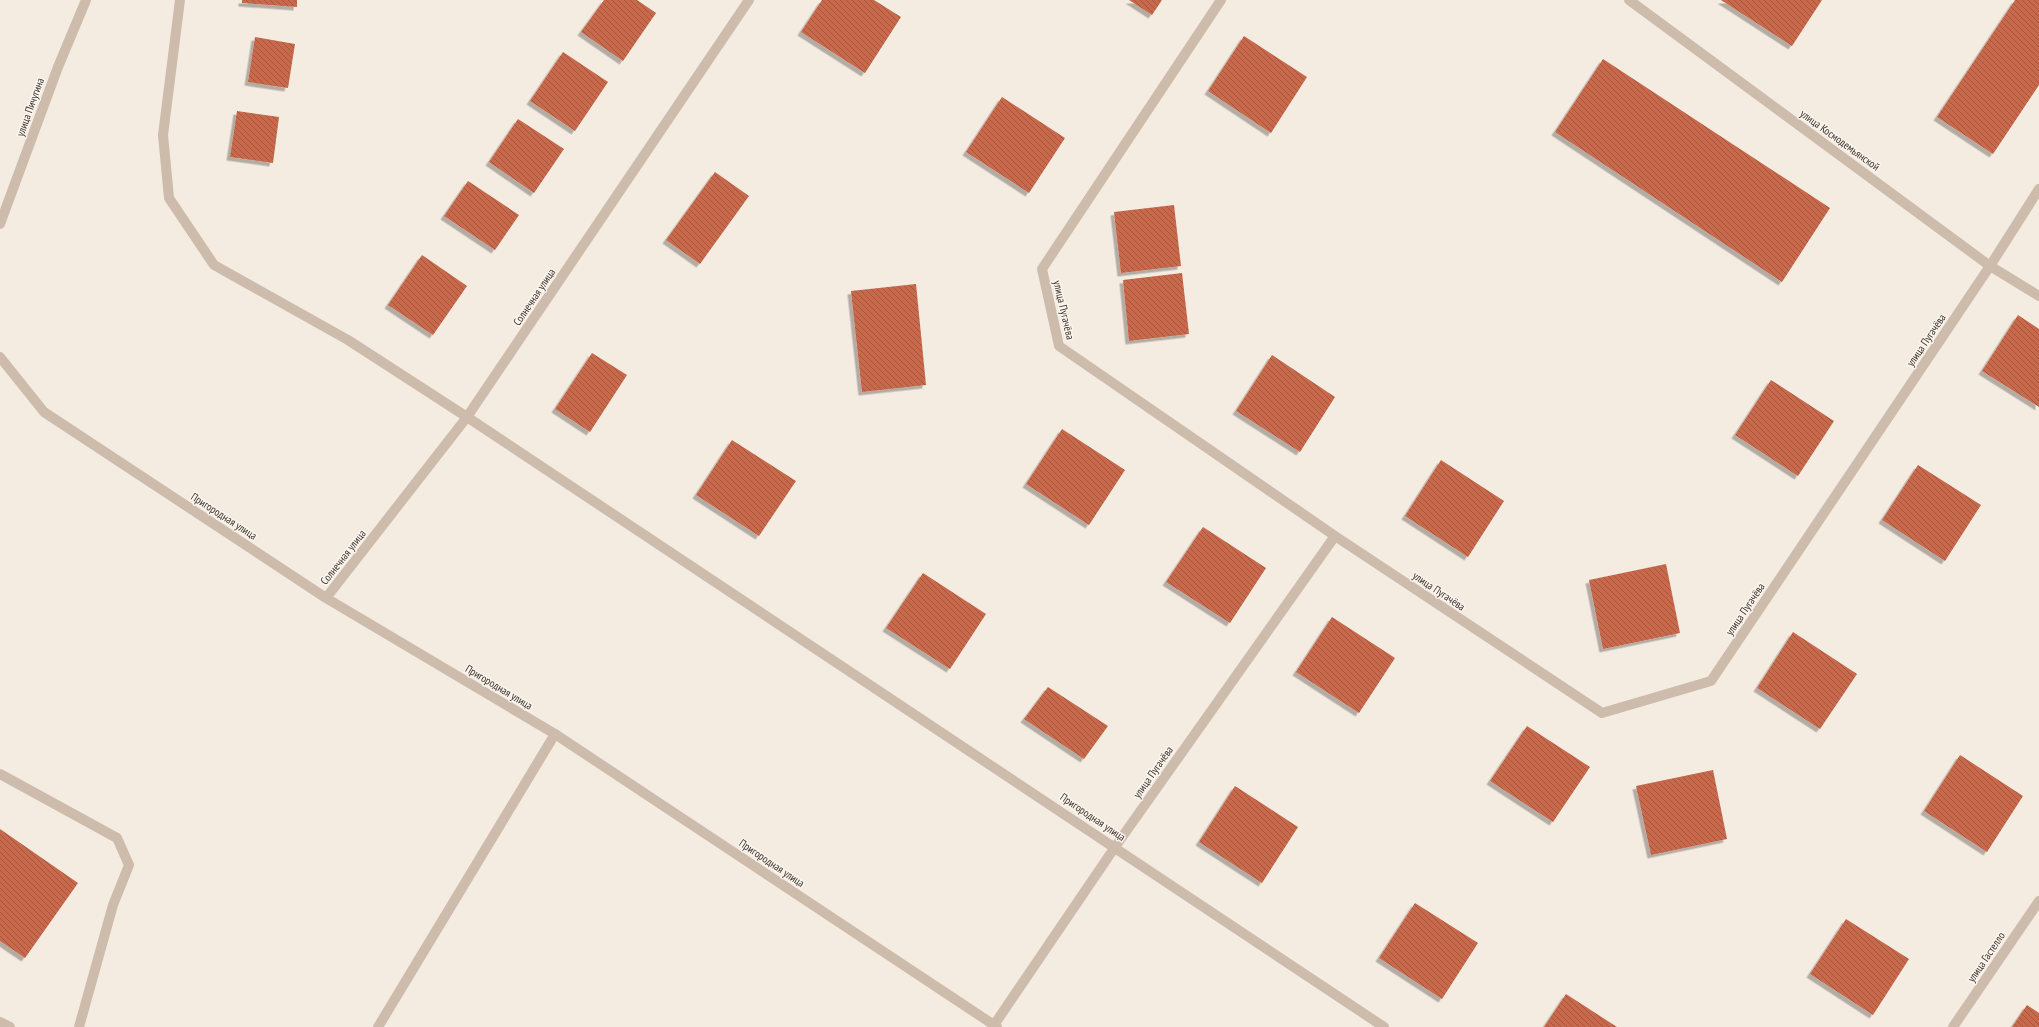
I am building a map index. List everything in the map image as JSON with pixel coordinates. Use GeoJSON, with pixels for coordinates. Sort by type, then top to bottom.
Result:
{"type":"FeatureCollection","features":[{"type":"Feature","properties":{"kind":"street","name":"улица Пичугина"},"geometry":{"type":"LineString","coordinates":[[0,224],[58,67],[86,0]]}},
{"type":"Feature","properties":{"kind":"street","name":"Пригородная улица"},"geometry":{"type":"LineString","coordinates":[[180,0],[163,135],[169,198],[214,265],[348,340],[467,417],[1384,1027]]}},
{"type":"Feature","properties":{"kind":"street","name":"Солнечная улица"},"geometry":{"type":"LineString","coordinates":[[326,598],[467,417],[749,0]]}},
{"type":"Feature","properties":{"kind":"street","name":"улица Пугачёва"},"geometry":{"type":"LineString","coordinates":[[1221,0],[1042,269],[1059,346],[1335,536],[1602,713],[1711,681],[1990,266],[2039,189]]}},
{"type":"Feature","properties":{"kind":"street","name":"улица Космодемьянской"},"geometry":{"type":"LineString","coordinates":[[1629,0],[1990,266],[2039,296]]}},
{"type":"Feature","properties":{"kind":"street","name":"Пригородная улица"},"geometry":{"type":"LineString","coordinates":[[0,357],[44,412],[326,598],[555,734],[995,1026]]}},
{"type":"Feature","properties":{"kind":"street","name":"улица Пугачёва"},"geometry":{"type":"LineString","coordinates":[[995,1026],[1115,847],[1335,536]]}},
{"type":"Feature","properties":{"kind":"street"},"geometry":{"type":"LineString","coordinates":[[378,1027],[555,734]]}},
{"type":"Feature","properties":{"kind":"street"},"geometry":{"type":"LineString","coordinates":[[0,774],[117,838],[129,865],[113,904],[79,1027]]}},
{"type":"Feature","properties":{"kind":"street","name":"улица Гастелло"},"geometry":{"type":"LineString","coordinates":[[1952,1027],[2039,901]]}},
{"type":"Feature","properties":{"kind":"street"},"geometry":{"type":"LineString","coordinates":[[0,1022],[10,1027]]}},
{"type":"Feature","properties":{"kind":"building"},"geometry":{"type":"Polygon","coordinates":[[[242,0],[297,0],[297,7],[242,3],[242,0]]]}},
{"type":"Feature","properties":{"kind":"building"},"geometry":{"type":"Polygon","coordinates":[[[604,0],[637,0],[656,13],[623,61],[581,32],[604,0]]]}},
{"type":"Feature","properties":{"kind":"building"},"geometry":{"type":"Polygon","coordinates":[[[822,0],[874,0],[901,17],[865,73],[801,32],[822,0]]]}},
{"type":"Feature","properties":{"kind":"building"},"geometry":{"type":"Polygon","coordinates":[[[1129,0],[1162,0],[1152,15],[1129,0]]]}},
{"type":"Feature","properties":{"kind":"building"},"geometry":{"type":"Polygon","coordinates":[[[1721,0],[1822,0],[1792,46],[1721,0]]]}},
{"type":"Feature","properties":{"kind":"building"},"geometry":{"type":"Polygon","coordinates":[[[2015,0],[2039,0],[2039,85],[1993,154],[1937,117],[2015,0]]]}},
{"type":"Feature","properties":{"kind":"building"},"geometry":{"type":"Polygon","coordinates":[[[1244,36],[1307,77],[1271,133],[1208,91],[1244,36]]]}},
{"type":"Feature","properties":{"kind":"building"},"geometry":{"type":"Polygon","coordinates":[[[255,37],[295,44],[288,88],[248,82],[255,37]]]}},
{"type":"Feature","properties":{"kind":"building"},"geometry":{"type":"Polygon","coordinates":[[[563,52],[608,82],[575,131],[530,101],[563,52]]]}},
{"type":"Feature","properties":{"kind":"building"},"geometry":{"type":"Polygon","coordinates":[[[1603,59],[1830,208],[1782,282],[1555,132],[1603,59]]]}},
{"type":"Feature","properties":{"kind":"building"},"geometry":{"type":"Polygon","coordinates":[[[1002,97],[1065,138],[1029,193],[966,152],[1002,97]]]}},
{"type":"Feature","properties":{"kind":"building"},"geometry":{"type":"Polygon","coordinates":[[[237,111],[279,117],[273,163],[230,157],[237,111]]]}},
{"type":"Feature","properties":{"kind":"building"},"geometry":{"type":"Polygon","coordinates":[[[518,119],[564,149],[534,193],[489,162],[518,119]]]}},
{"type":"Feature","properties":{"kind":"building"},"geometry":{"type":"Polygon","coordinates":[[[715,172],[749,196],[700,264],[666,240],[715,172]]]}},
{"type":"Feature","properties":{"kind":"building"},"geometry":{"type":"Polygon","coordinates":[[[468,181],[519,215],[495,250],[444,216],[468,181]]]}},
{"type":"Feature","properties":{"kind":"building"},"geometry":{"type":"Polygon","coordinates":[[[1174,205],[1181,266],[1121,273],[1114,212],[1174,205]]]}},
{"type":"Feature","properties":{"kind":"building"},"geometry":{"type":"Polygon","coordinates":[[[422,255],[467,286],[433,335],[388,305],[422,255]]]}},
{"type":"Feature","properties":{"kind":"building"},"geometry":{"type":"Polygon","coordinates":[[[1182,273],[1189,334],[1129,341],[1123,280],[1182,273]]]}},
{"type":"Feature","properties":{"kind":"building"},"geometry":{"type":"Polygon","coordinates":[[[916,284],[926,385],[862,392],[851,291],[916,284]]]}},
{"type":"Feature","properties":{"kind":"building"},"geometry":{"type":"Polygon","coordinates":[[[2018,315],[2039,329],[2039,407],[1982,371],[2018,315]]]}},
{"type":"Feature","properties":{"kind":"building"},"geometry":{"type":"Polygon","coordinates":[[[592,353],[627,375],[590,432],[555,409],[592,353]]]}},
{"type":"Feature","properties":{"kind":"building"},"geometry":{"type":"Polygon","coordinates":[[[1272,355],[1335,397],[1300,452],[1236,411],[1272,355]]]}},
{"type":"Feature","properties":{"kind":"building"},"geometry":{"type":"Polygon","coordinates":[[[1771,380],[1834,421],[1798,476],[1735,435],[1771,380]]]}},
{"type":"Feature","properties":{"kind":"building"},"geometry":{"type":"Polygon","coordinates":[[[1062,429],[1125,470],[1089,525],[1026,484],[1062,429]]]}},
{"type":"Feature","properties":{"kind":"building"},"geometry":{"type":"Polygon","coordinates":[[[732,440],[796,481],[759,536],[696,495],[732,440]]]}},
{"type":"Feature","properties":{"kind":"building"},"geometry":{"type":"Polygon","coordinates":[[[1441,460],[1504,501],[1468,557],[1405,516],[1441,460]]]}},
{"type":"Feature","properties":{"kind":"building"},"geometry":{"type":"Polygon","coordinates":[[[1918,465],[1981,505],[1945,561],[1882,520],[1918,465]]]}},
{"type":"Feature","properties":{"kind":"building"},"geometry":{"type":"Polygon","coordinates":[[[1203,527],[1266,568],[1230,623],[1166,582],[1203,527]]]}},
{"type":"Feature","properties":{"kind":"building"},"geometry":{"type":"Polygon","coordinates":[[[1666,564],[1680,633],[1603,649],[1589,580],[1666,564]]]}},
{"type":"Feature","properties":{"kind":"building"},"geometry":{"type":"Polygon","coordinates":[[[923,573],[986,614],[950,669],[886,628],[923,573]]]}},
{"type":"Feature","properties":{"kind":"building"},"geometry":{"type":"Polygon","coordinates":[[[1332,617],[1395,658],[1359,713],[1296,672],[1332,617]]]}},
{"type":"Feature","properties":{"kind":"building"},"geometry":{"type":"Polygon","coordinates":[[[1793,632],[1857,674],[1820,729],[1757,688],[1793,632]]]}},
{"type":"Feature","properties":{"kind":"building"},"geometry":{"type":"Polygon","coordinates":[[[1048,687],[1108,726],[1084,759],[1024,719],[1048,687]]]}},
{"type":"Feature","properties":{"kind":"building"},"geometry":{"type":"Polygon","coordinates":[[[1527,726],[1590,767],[1553,822],[1490,781],[1527,726]]]}},
{"type":"Feature","properties":{"kind":"building"},"geometry":{"type":"Polygon","coordinates":[[[1960,755],[2023,796],[1987,852],[1924,811],[1960,755]]]}},
{"type":"Feature","properties":{"kind":"building"},"geometry":{"type":"Polygon","coordinates":[[[1713,770],[1727,839],[1651,855],[1636,786],[1713,770]]]}},
{"type":"Feature","properties":{"kind":"building"},"geometry":{"type":"Polygon","coordinates":[[[1235,786],[1298,827],[1262,883],[1199,842],[1235,786]]]}},
{"type":"Feature","properties":{"kind":"building"},"geometry":{"type":"Polygon","coordinates":[[[0,829],[78,883],[25,958],[0,941],[0,829]]]}},
{"type":"Feature","properties":{"kind":"building"},"geometry":{"type":"Polygon","coordinates":[[[1415,903],[1478,943],[1442,999],[1379,958],[1415,903]]]}},
{"type":"Feature","properties":{"kind":"building"},"geometry":{"type":"Polygon","coordinates":[[[1846,919],[1909,959],[1873,1015],[1810,974],[1846,919]]]}},
{"type":"Feature","properties":{"kind":"building"},"geometry":{"type":"Polygon","coordinates":[[[1566,994],[1617,1027],[1544,1027],[1566,994]]]}},
{"type":"Feature","properties":{"kind":"building"},"geometry":{"type":"Polygon","coordinates":[[[2027,1005],[2039,1013],[2039,1027],[2012,1027],[2027,1005]]]}}]}
